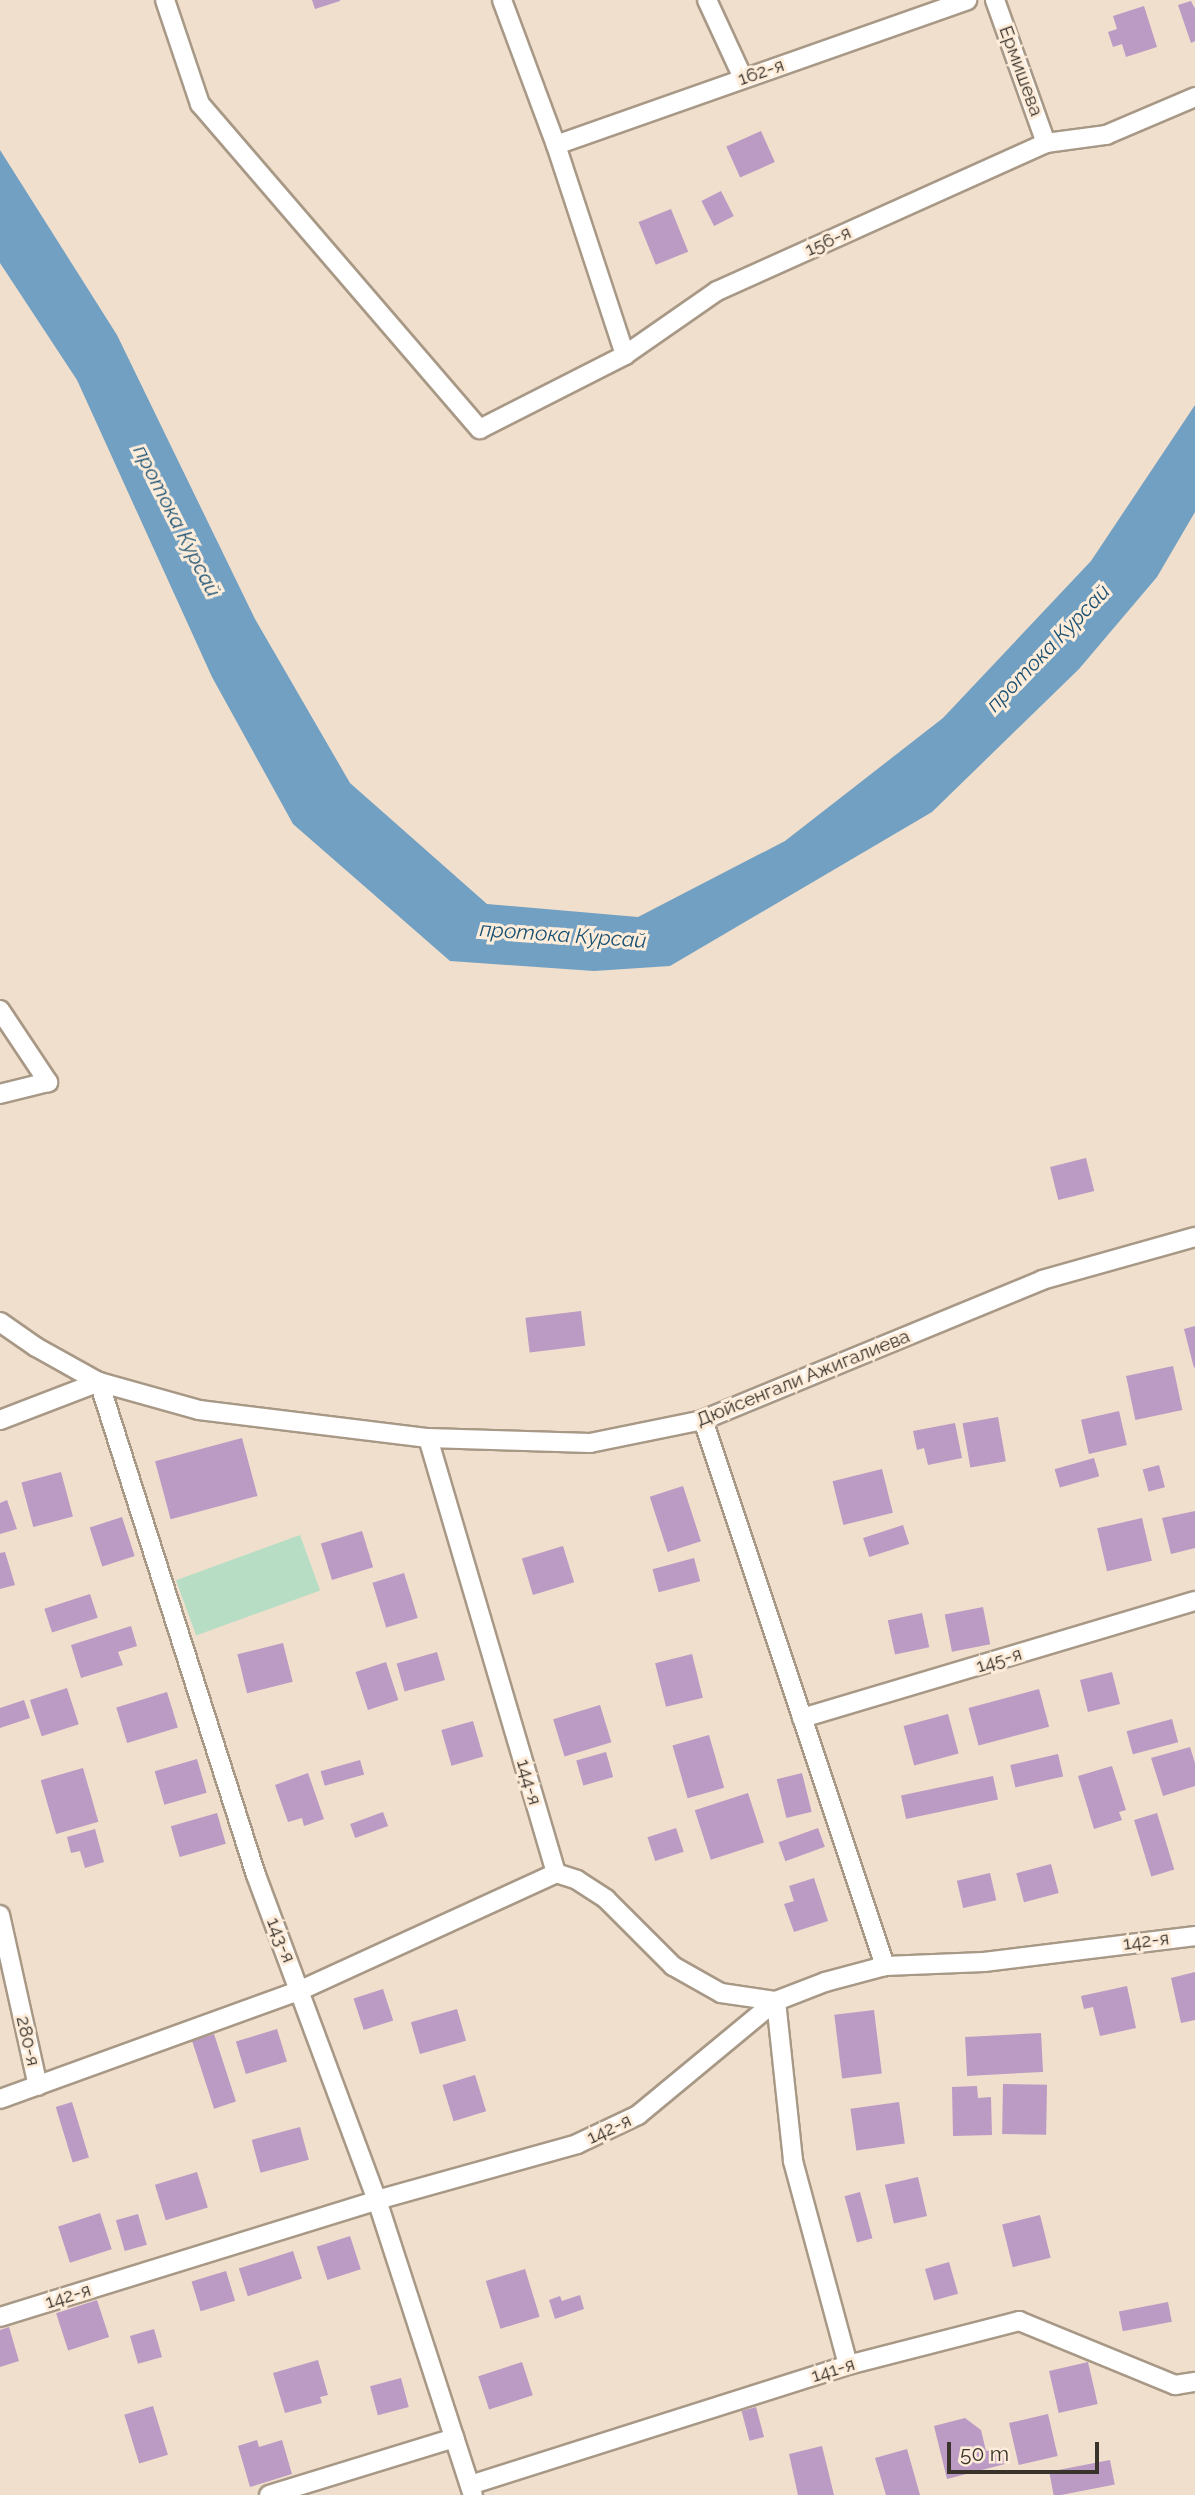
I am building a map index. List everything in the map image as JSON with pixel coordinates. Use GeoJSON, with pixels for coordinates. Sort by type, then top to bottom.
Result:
{"type":"FeatureCollection","features":[{"type":"Feature","properties":{"kind":"street","name":"156-я"},"geometry":{"type":"LineString","coordinates":[[165,0],[200,104],[480,429],[625,355],[717,291],[1046,143],[1106,135],[1195,97]]}},
{"type":"Feature","properties":{"kind":"street"},"geometry":{"type":"LineString","coordinates":[[502,0],[556,145],[625,355]]}},
{"type":"Feature","properties":{"kind":"street"},"geometry":{"type":"LineString","coordinates":[[707,0],[743,78]]}},
{"type":"Feature","properties":{"kind":"street","name":"162-я"},"geometry":{"type":"LineString","coordinates":[[556,145],[967,0]]}},
{"type":"Feature","properties":{"kind":"street","name":"Ермишева"},"geometry":{"type":"LineString","coordinates":[[995,0],[1046,143]]}},
{"type":"Feature","properties":{"kind":"street"},"geometry":{"type":"LineString","coordinates":[[0,1010],[48,1082],[0,1094]]}},
{"type":"Feature","properties":{"kind":"street","name":"Дюйсенгали Ажигалиева"},"geometry":{"type":"LineString","coordinates":[[0,1322],[36,1347],[99,1382],[199,1410],[428,1438],[590,1443],[702,1420],[1042,1280],[1195,1237]]}},
{"type":"Feature","properties":{"kind":"street"},"geometry":{"type":"LineString","coordinates":[[0,1420],[99,1382]]}},
{"type":"Feature","properties":{"kind":"street","name":"143-я"},"geometry":{"type":"LineString","coordinates":[[99,1382],[256,1875],[377,2200],[471,2490]]}},
{"type":"Feature","properties":{"kind":"street"},"geometry":{"type":"LineString","coordinates":[[702,1420],[885,1966]]}},
{"type":"Feature","properties":{"kind":"street","name":"144-я"},"geometry":{"type":"LineString","coordinates":[[428,1438],[555,1873]]}},
{"type":"Feature","properties":{"kind":"street","name":"145-я"},"geometry":{"type":"LineString","coordinates":[[802,1718],[1195,1601]]}},
{"type":"Feature","properties":{"kind":"street"},"geometry":{"type":"LineString","coordinates":[[0,2099],[301,1990],[555,1873],[577,1880],[606,1899],[673,1966],[720,1993],[776,2001],[793,2161],[848,2365]]}},
{"type":"Feature","properties":{"kind":"street","name":"280-я"},"geometry":{"type":"LineString","coordinates":[[0,1915],[38,2086]]}},
{"type":"Feature","properties":{"kind":"street","name":"142-я"},"geometry":{"type":"LineString","coordinates":[[0,2316],[377,2200],[577,2144],[638,2115],[776,2001],[825,1982],[885,1966],[984,1962],[1195,1936]]}},
{"type":"Feature","properties":{"kind":"street","name":"141-я"},"geometry":{"type":"LineString","coordinates":[[471,2490],[848,2365],[1019,2321],[1175,2385],[1195,2382]]}},
{"type":"Feature","properties":{"kind":"street"},"geometry":{"type":"LineString","coordinates":[[269,2495],[454,2438]]}},
{"type":"Feature","properties":{"kind":"green space"},"geometry":{"type":"Polygon","coordinates":[[[300,1535],[320,1590],[196,1636],[176,1580],[300,1535]]]}},
{"type":"Feature","properties":{"kind":"water","name":"протока Курсай"},"geometry":{"type":"Polygon","coordinates":[[[0,150],[117,335],[255,619],[350,783],[487,904],[638,917],[785,841],[943,718],[1091,561],[1195,405],[1195,512],[1157,577],[1079,669],[932,812],[670,966],[594,971],[450,961],[293,824],[212,677],[77,380],[0,263],[0,150]]]}},
{"type":"Feature","properties":{"kind":"building"},"geometry":{"type":"Polygon","coordinates":[[[312,0],[340,0],[340,1],[315,9],[312,0]]]}},
{"type":"Feature","properties":{"kind":"building"},"geometry":{"type":"Polygon","coordinates":[[[1191,1],[1195,9],[1195,41],[1191,43],[1178,5],[1191,1]]]}},
{"type":"Feature","properties":{"kind":"building"},"geometry":{"type":"Polygon","coordinates":[[[1144,6],[1157,47],[1126,57],[1122,44],[1113,47],[1108,32],[1117,29],[1113,16],[1144,6]]]}},
{"type":"Feature","properties":{"kind":"building"},"geometry":{"type":"Polygon","coordinates":[[[761,131],[775,162],[740,178],[726,146],[761,131]]]}},
{"type":"Feature","properties":{"kind":"building"},"geometry":{"type":"Polygon","coordinates":[[[721,191],[734,216],[714,226],[701,201],[721,191]]]}},
{"type":"Feature","properties":{"kind":"building"},"geometry":{"type":"Polygon","coordinates":[[[671,209],[688,252],[656,265],[639,222],[671,209]]]}},
{"type":"Feature","properties":{"kind":"building"},"geometry":{"type":"Polygon","coordinates":[[[1086,1158],[1094,1191],[1058,1200],[1050,1167],[1086,1158]]]}},
{"type":"Feature","properties":{"kind":"building"},"geometry":{"type":"Polygon","coordinates":[[[581,1311],[585,1346],[530,1353],[525,1318],[581,1311]]]}},
{"type":"Feature","properties":{"kind":"building"},"geometry":{"type":"Polygon","coordinates":[[[1195,1326],[1195,1367],[1194,1368],[1184,1329],[1195,1326]]]}},
{"type":"Feature","properties":{"kind":"building"},"geometry":{"type":"Polygon","coordinates":[[[1173,1366],[1182,1410],[1135,1420],[1126,1376],[1173,1366]]]}},
{"type":"Feature","properties":{"kind":"building"},"geometry":{"type":"Polygon","coordinates":[[[1119,1411],[1127,1445],[1089,1454],[1081,1420],[1119,1411]]]}},
{"type":"Feature","properties":{"kind":"building"},"geometry":{"type":"Polygon","coordinates":[[[998,1417],[1006,1461],[970,1468],[963,1423],[998,1417]]]}},
{"type":"Feature","properties":{"kind":"building"},"geometry":{"type":"Polygon","coordinates":[[[955,1423],[962,1458],[928,1465],[924,1448],[917,1450],[913,1431],[955,1423]]]}},
{"type":"Feature","properties":{"kind":"building"},"geometry":{"type":"Polygon","coordinates":[[[242,1438],[258,1496],[171,1519],[155,1461],[242,1438]]]}},
{"type":"Feature","properties":{"kind":"building"},"geometry":{"type":"Polygon","coordinates":[[[1094,1458],[1099,1476],[1060,1488],[1055,1469],[1094,1458]]]}},
{"type":"Feature","properties":{"kind":"building"},"geometry":{"type":"Polygon","coordinates":[[[1159,1465],[1165,1487],[1149,1492],[1143,1469],[1159,1465]]]}},
{"type":"Feature","properties":{"kind":"building"},"geometry":{"type":"Polygon","coordinates":[[[882,1469],[893,1513],[843,1525],[833,1481],[882,1469]]]}},
{"type":"Feature","properties":{"kind":"building"},"geometry":{"type":"Polygon","coordinates":[[[61,1472],[73,1516],[33,1527],[21,1483],[61,1472]]]}},
{"type":"Feature","properties":{"kind":"building"},"geometry":{"type":"Polygon","coordinates":[[[683,1486],[701,1541],[668,1552],[650,1497],[683,1486]]]}},
{"type":"Feature","properties":{"kind":"building"},"geometry":{"type":"Polygon","coordinates":[[[7,1500],[17,1529],[0,1534],[0,1503],[7,1500]]]}},
{"type":"Feature","properties":{"kind":"building"},"geometry":{"type":"Polygon","coordinates":[[[1195,1511],[1195,1548],[1171,1554],[1162,1518],[1195,1511]]]}},
{"type":"Feature","properties":{"kind":"building"},"geometry":{"type":"Polygon","coordinates":[[[122,1517],[135,1556],[102,1566],[90,1528],[122,1517]]]}},
{"type":"Feature","properties":{"kind":"building"},"geometry":{"type":"Polygon","coordinates":[[[1142,1518],[1152,1561],[1107,1571],[1097,1528],[1142,1518]]]}},
{"type":"Feature","properties":{"kind":"building"},"geometry":{"type":"Polygon","coordinates":[[[903,1525],[909,1544],[869,1557],[863,1538],[903,1525]]]}},
{"type":"Feature","properties":{"kind":"building"},"geometry":{"type":"Polygon","coordinates":[[[362,1531],[373,1567],[332,1580],[321,1544],[362,1531]]]}},
{"type":"Feature","properties":{"kind":"building"},"geometry":{"type":"Polygon","coordinates":[[[563,1546],[574,1582],[533,1595],[522,1559],[563,1546]]]}},
{"type":"Feature","properties":{"kind":"building"},"geometry":{"type":"Polygon","coordinates":[[[5,1552],[15,1585],[0,1589],[0,1553],[5,1552]]]}},
{"type":"Feature","properties":{"kind":"building"},"geometry":{"type":"Polygon","coordinates":[[[694,1558],[700,1581],[659,1592],[652,1569],[694,1558]]]}},
{"type":"Feature","properties":{"kind":"building"},"geometry":{"type":"Polygon","coordinates":[[[404,1573],[418,1618],[386,1628],[372,1583],[404,1573]]]}},
{"type":"Feature","properties":{"kind":"building"},"geometry":{"type":"Polygon","coordinates":[[[90,1594],[98,1618],[52,1633],[44,1609],[90,1594]]]}},
{"type":"Feature","properties":{"kind":"building"},"geometry":{"type":"Polygon","coordinates":[[[983,1607],[990,1644],[952,1652],[945,1614],[983,1607]]]}},
{"type":"Feature","properties":{"kind":"building"},"geometry":{"type":"Polygon","coordinates":[[[922,1613],[929,1647],[895,1655],[888,1620],[922,1613]]]}},
{"type":"Feature","properties":{"kind":"building"},"geometry":{"type":"Polygon","coordinates":[[[131,1626],[137,1646],[118,1652],[123,1665],[81,1678],[71,1645],[131,1626]]]}},
{"type":"Feature","properties":{"kind":"building"},"geometry":{"type":"Polygon","coordinates":[[[283,1643],[293,1682],[247,1693],[237,1654],[283,1643]]]}},
{"type":"Feature","properties":{"kind":"building"},"geometry":{"type":"Polygon","coordinates":[[[437,1652],[445,1680],[405,1691],[397,1664],[437,1652]]]}},
{"type":"Feature","properties":{"kind":"building"},"geometry":{"type":"Polygon","coordinates":[[[692,1654],[703,1698],[666,1707],[655,1663],[692,1654]]]}},
{"type":"Feature","properties":{"kind":"building"},"geometry":{"type":"Polygon","coordinates":[[[386,1662],[398,1700],[368,1710],[356,1672],[386,1662]]]}},
{"type":"Feature","properties":{"kind":"building"},"geometry":{"type":"Polygon","coordinates":[[[1112,1672],[1120,1704],[1088,1712],[1080,1680],[1112,1672]]]}},
{"type":"Feature","properties":{"kind":"building"},"geometry":{"type":"Polygon","coordinates":[[[67,1688],[79,1724],[42,1736],[30,1700],[67,1688]]]}},
{"type":"Feature","properties":{"kind":"building"},"geometry":{"type":"Polygon","coordinates":[[[1039,1689],[1049,1727],[979,1746],[968,1708],[1039,1689]]]}},
{"type":"Feature","properties":{"kind":"building"},"geometry":{"type":"Polygon","coordinates":[[[167,1692],[178,1727],[127,1743],[116,1707],[167,1692]]]}},
{"type":"Feature","properties":{"kind":"building"},"geometry":{"type":"Polygon","coordinates":[[[24,1700],[30,1718],[0,1728],[0,1708],[24,1700]]]}},
{"type":"Feature","properties":{"kind":"building"},"geometry":{"type":"Polygon","coordinates":[[[600,1705],[611,1742],[565,1757],[553,1719],[600,1705]]]}},
{"type":"Feature","properties":{"kind":"building"},"geometry":{"type":"Polygon","coordinates":[[[948,1714],[959,1754],[914,1766],[904,1726],[948,1714]]]}},
{"type":"Feature","properties":{"kind":"building"},"geometry":{"type":"Polygon","coordinates":[[[1172,1719],[1178,1742],[1133,1754],[1127,1731],[1172,1719]]]}},
{"type":"Feature","properties":{"kind":"building"},"geometry":{"type":"Polygon","coordinates":[[[473,1721],[483,1757],[451,1766],[441,1730],[473,1721]]]}},
{"type":"Feature","properties":{"kind":"building"},"geometry":{"type":"Polygon","coordinates":[[[709,1735],[724,1788],[688,1798],[672,1745],[709,1735]]]}},
{"type":"Feature","properties":{"kind":"building"},"geometry":{"type":"Polygon","coordinates":[[[1190,1747],[1195,1763],[1195,1786],[1163,1796],[1151,1758],[1190,1747]]]}},
{"type":"Feature","properties":{"kind":"building"},"geometry":{"type":"Polygon","coordinates":[[[606,1752],[613,1777],[583,1786],[576,1761],[606,1752]]]}},
{"type":"Feature","properties":{"kind":"building"},"geometry":{"type":"Polygon","coordinates":[[[1058,1754],[1063,1776],[1015,1787],[1010,1765],[1058,1754]]]}},
{"type":"Feature","properties":{"kind":"building"},"geometry":{"type":"Polygon","coordinates":[[[197,1759],[207,1793],[164,1805],[155,1771],[197,1759]]]}},
{"type":"Feature","properties":{"kind":"building"},"geometry":{"type":"Polygon","coordinates":[[[360,1760],[364,1774],[325,1786],[321,1771],[360,1760]]]}},
{"type":"Feature","properties":{"kind":"building"},"geometry":{"type":"Polygon","coordinates":[[[1112,1766],[1126,1810],[1119,1812],[1122,1820],[1094,1829],[1078,1776],[1112,1766]]]}},
{"type":"Feature","properties":{"kind":"building"},"geometry":{"type":"Polygon","coordinates":[[[83,1768],[98,1822],[56,1834],[41,1780],[83,1768]]]}},
{"type":"Feature","properties":{"kind":"building"},"geometry":{"type":"Polygon","coordinates":[[[308,1773],[324,1819],[304,1826],[302,1818],[288,1822],[275,1785],[308,1773]]]}},
{"type":"Feature","properties":{"kind":"building"},"geometry":{"type":"Polygon","coordinates":[[[802,1773],[812,1812],[786,1818],[777,1779],[802,1773]]]}},
{"type":"Feature","properties":{"kind":"building"},"geometry":{"type":"Polygon","coordinates":[[[993,1776],[998,1799],[906,1819],[901,1796],[993,1776]]]}},
{"type":"Feature","properties":{"kind":"building"},"geometry":{"type":"Polygon","coordinates":[[[748,1793],[764,1842],[711,1860],[695,1810],[748,1793]]]}},
{"type":"Feature","properties":{"kind":"building"},"geometry":{"type":"Polygon","coordinates":[[[383,1812],[388,1826],[355,1838],[350,1824],[383,1812]]]}},
{"type":"Feature","properties":{"kind":"building"},"geometry":{"type":"Polygon","coordinates":[[[217,1813],[226,1844],[180,1857],[171,1826],[217,1813]]]}},
{"type":"Feature","properties":{"kind":"building"},"geometry":{"type":"Polygon","coordinates":[[[1157,1813],[1174,1869],[1151,1876],[1134,1820],[1157,1813]]]}},
{"type":"Feature","properties":{"kind":"building"},"geometry":{"type":"Polygon","coordinates":[[[676,1828],[684,1852],[655,1861],[647,1837],[676,1828]]]}},
{"type":"Feature","properties":{"kind":"building"},"geometry":{"type":"Polygon","coordinates":[[[818,1828],[825,1847],[785,1861],[779,1842],[818,1828]]]}},
{"type":"Feature","properties":{"kind":"building"},"geometry":{"type":"Polygon","coordinates":[[[95,1829],[104,1862],[85,1868],[80,1851],[71,1853],[67,1837],[95,1829]]]}},
{"type":"Feature","properties":{"kind":"building"},"geometry":{"type":"Polygon","coordinates":[[[1051,1864],[1059,1893],[1024,1902],[1016,1873],[1051,1864]]]}},
{"type":"Feature","properties":{"kind":"building"},"geometry":{"type":"Polygon","coordinates":[[[990,1873],[996,1900],[963,1908],[957,1881],[990,1873]]]}},
{"type":"Feature","properties":{"kind":"building"},"geometry":{"type":"Polygon","coordinates":[[[814,1878],[828,1921],[794,1932],[784,1904],[794,1901],[789,1886],[814,1878]]]}},
{"type":"Feature","properties":{"kind":"building"},"geometry":{"type":"Polygon","coordinates":[[[1195,1972],[1195,2020],[1181,2023],[1171,1978],[1195,1972]]]}},
{"type":"Feature","properties":{"kind":"building"},"geometry":{"type":"Polygon","coordinates":[[[1127,1986],[1136,2028],[1100,2036],[1093,2007],[1084,2009],[1081,1996],[1127,1986]]]}},
{"type":"Feature","properties":{"kind":"building"},"geometry":{"type":"Polygon","coordinates":[[[383,1989],[393,2020],[364,2030],[354,1999],[383,1989]]]}},
{"type":"Feature","properties":{"kind":"building"},"geometry":{"type":"Polygon","coordinates":[[[457,2009],[466,2041],[420,2054],[411,2022],[457,2009]]]}},
{"type":"Feature","properties":{"kind":"building"},"geometry":{"type":"Polygon","coordinates":[[[874,2010],[882,2074],[842,2078],[834,2015],[874,2010]]]}},
{"type":"Feature","properties":{"kind":"building"},"geometry":{"type":"Polygon","coordinates":[[[277,2029],[287,2062],[246,2074],[236,2042],[277,2029]]]}},
{"type":"Feature","properties":{"kind":"building"},"geometry":{"type":"Polygon","coordinates":[[[1041,2033],[1043,2072],[967,2076],[965,2037],[1041,2033]]]}},
{"type":"Feature","properties":{"kind":"building"},"geometry":{"type":"Polygon","coordinates":[[[214,2034],[236,2102],[214,2109],[192,2041],[214,2034]]]}},
{"type":"Feature","properties":{"kind":"building"},"geometry":{"type":"Polygon","coordinates":[[[475,2075],[486,2111],[454,2121],[442,2085],[475,2075]]]}},
{"type":"Feature","properties":{"kind":"building"},"geometry":{"type":"Polygon","coordinates":[[[1003,2084],[1047,2085],[1046,2135],[1002,2134],[1003,2084]]]}},
{"type":"Feature","properties":{"kind":"building"},"geometry":{"type":"Polygon","coordinates":[[[977,2086],[978,2098],[991,2097],[992,2135],[953,2136],[952,2087],[977,2086]]]}},
{"type":"Feature","properties":{"kind":"building"},"geometry":{"type":"Polygon","coordinates":[[[72,2102],[89,2157],[73,2162],[56,2107],[72,2102]]]}},
{"type":"Feature","properties":{"kind":"building"},"geometry":{"type":"Polygon","coordinates":[[[899,2102],[905,2144],[856,2150],[850,2109],[899,2102]]]}},
{"type":"Feature","properties":{"kind":"building"},"geometry":{"type":"Polygon","coordinates":[[[300,2127],[309,2160],[261,2173],[252,2140],[300,2127]]]}},
{"type":"Feature","properties":{"kind":"building"},"geometry":{"type":"Polygon","coordinates":[[[197,2172],[208,2207],[166,2220],[155,2185],[197,2172]]]}},
{"type":"Feature","properties":{"kind":"building"},"geometry":{"type":"Polygon","coordinates":[[[918,2177],[927,2216],[894,2224],[885,2185],[918,2177]]]}},
{"type":"Feature","properties":{"kind":"building"},"geometry":{"type":"Polygon","coordinates":[[[860,2192],[872,2238],[857,2243],[845,2196],[860,2192]]]}},
{"type":"Feature","properties":{"kind":"building"},"geometry":{"type":"Polygon","coordinates":[[[100,2213],[112,2249],[70,2263],[58,2227],[100,2213]]]}},
{"type":"Feature","properties":{"kind":"building"},"geometry":{"type":"Polygon","coordinates":[[[138,2214],[147,2245],[125,2251],[116,2220],[138,2214]]]}},
{"type":"Feature","properties":{"kind":"building"},"geometry":{"type":"Polygon","coordinates":[[[1040,2215],[1051,2258],[1013,2267],[1002,2224],[1040,2215]]]}},
{"type":"Feature","properties":{"kind":"building"},"geometry":{"type":"Polygon","coordinates":[[[350,2236],[361,2269],[328,2280],[317,2247],[350,2236]]]}},
{"type":"Feature","properties":{"kind":"building"},"geometry":{"type":"Polygon","coordinates":[[[293,2251],[302,2279],[248,2296],[239,2269],[293,2251]]]}},
{"type":"Feature","properties":{"kind":"building"},"geometry":{"type":"Polygon","coordinates":[[[949,2262],[958,2294],[934,2301],[925,2269],[949,2262]]]}},
{"type":"Feature","properties":{"kind":"building"},"geometry":{"type":"Polygon","coordinates":[[[525,2269],[540,2317],[500,2329],[486,2281],[525,2269]]]}},
{"type":"Feature","properties":{"kind":"building"},"geometry":{"type":"Polygon","coordinates":[[[226,2271],[235,2301],[201,2311],[192,2282],[226,2271]]]}},
{"type":"Feature","properties":{"kind":"building"},"geometry":{"type":"Polygon","coordinates":[[[580,2295],[584,2309],[555,2319],[549,2300],[560,2296],[562,2301],[580,2295]]]}},
{"type":"Feature","properties":{"kind":"building"},"geometry":{"type":"Polygon","coordinates":[[[97,2300],[109,2337],[68,2350],[56,2313],[97,2300]]]}},
{"type":"Feature","properties":{"kind":"building"},"geometry":{"type":"Polygon","coordinates":[[[1168,2302],[1172,2322],[1123,2331],[1119,2312],[1168,2302]]]}},
{"type":"Feature","properties":{"kind":"building"},"geometry":{"type":"Polygon","coordinates":[[[9,2327],[19,2361],[0,2367],[0,2330],[9,2327]]]}},
{"type":"Feature","properties":{"kind":"building"},"geometry":{"type":"Polygon","coordinates":[[[154,2329],[162,2357],[138,2364],[130,2336],[154,2329]]]}},
{"type":"Feature","properties":{"kind":"building"},"geometry":{"type":"Polygon","coordinates":[[[318,2360],[328,2395],[320,2397],[322,2403],[285,2413],[273,2373],[318,2360]]]}},
{"type":"Feature","properties":{"kind":"building"},"geometry":{"type":"Polygon","coordinates":[[[522,2362],[533,2395],[489,2410],[478,2376],[522,2362]]]}},
{"type":"Feature","properties":{"kind":"building"},"geometry":{"type":"Polygon","coordinates":[[[1088,2362],[1098,2404],[1059,2413],[1049,2371],[1088,2362]]]}},
{"type":"Feature","properties":{"kind":"building"},"geometry":{"type":"Polygon","coordinates":[[[401,2378],[409,2407],[378,2415],[370,2386],[401,2378]]]}},
{"type":"Feature","properties":{"kind":"building"},"geometry":{"type":"Polygon","coordinates":[[[153,2406],[168,2455],[139,2464],[124,2415],[153,2406]]]}},
{"type":"Feature","properties":{"kind":"building"},"geometry":{"type":"Polygon","coordinates":[[[756,2407],[764,2437],[750,2441],[742,2411],[756,2407]]]}},
{"type":"Feature","properties":{"kind":"building"},"geometry":{"type":"Polygon","coordinates":[[[1048,2414],[1058,2456],[1019,2465],[1009,2423],[1048,2414]]]}},
{"type":"Feature","properties":{"kind":"building"},"geometry":{"type":"Polygon","coordinates":[[[965,2418],[981,2430],[986,2451],[1001,2448],[1005,2464],[947,2479],[934,2426],[965,2418]]]}},
{"type":"Feature","properties":{"kind":"building"},"geometry":{"type":"Polygon","coordinates":[[[257,2440],[259,2447],[282,2440],[292,2474],[250,2487],[238,2446],[257,2440]]]}},
{"type":"Feature","properties":{"kind":"building"},"geometry":{"type":"Polygon","coordinates":[[[822,2446],[834,2495],[798,2495],[789,2454],[822,2446]]]}},
{"type":"Feature","properties":{"kind":"building"},"geometry":{"type":"Polygon","coordinates":[[[907,2449],[920,2495],[886,2495],[875,2458],[907,2449]]]}},
{"type":"Feature","properties":{"kind":"building"},"geometry":{"type":"Polygon","coordinates":[[[1110,2460],[1115,2485],[1054,2495],[1049,2472],[1110,2460]]]}}]}
